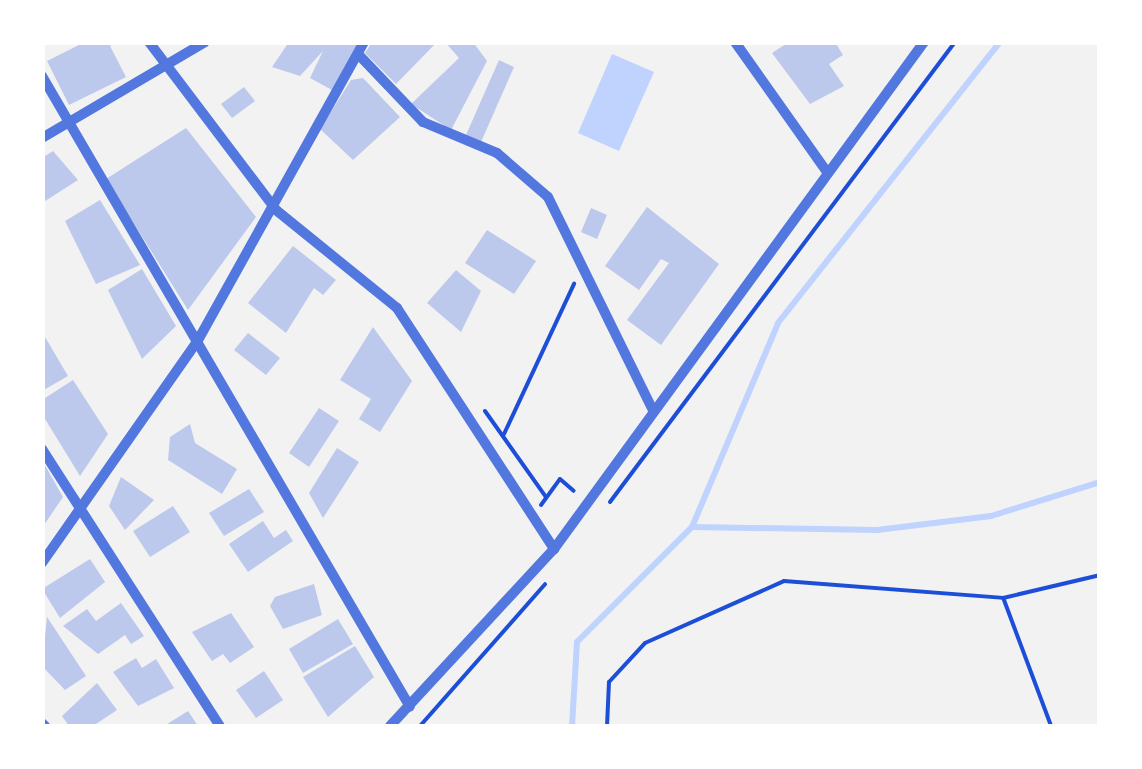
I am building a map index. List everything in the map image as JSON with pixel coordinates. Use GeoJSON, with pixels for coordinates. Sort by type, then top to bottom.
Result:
{"type":"FeatureCollection","features":[{"type":"Feature","properties":{"kind":"street"},"geometry":{"type":"LineString","coordinates":[[149,42],[276,210],[397,308],[554,550]]}},
{"type":"Feature","properties":{"kind":"street"},"geometry":{"type":"LineString","coordinates":[[42,138],[205,42]]}},
{"type":"Feature","properties":{"kind":"street"},"geometry":{"type":"LineString","coordinates":[[42,563],[81,513],[197,342],[276,210],[364,42]]}},
{"type":"Feature","properties":{"kind":"street"},"geometry":{"type":"LineString","coordinates":[[735,42],[828,172]]}},
{"type":"Feature","properties":{"kind":"street"},"geometry":{"type":"LineString","coordinates":[[390,726],[554,550],[924,42]]}},
{"type":"Feature","properties":{"kind":"street"},"geometry":{"type":"LineString","coordinates":[[358,54],[424,122],[496,153],[548,196],[653,410]]}},
{"type":"Feature","properties":{"kind":"street"},"geometry":{"type":"LineString","coordinates":[[42,76],[66,124],[410,707]]}},
{"type":"Feature","properties":{"kind":"street"},"geometry":{"type":"LineString","coordinates":[[42,449],[220,726]]}},
{"type":"Feature","properties":{"kind":"path"},"geometry":{"type":"LineString","coordinates":[[601,514],[955,42]]}},
{"type":"Feature","properties":{"kind":"path"},"geometry":{"type":"LineString","coordinates":[[502,436],[583,266]]}},
{"type":"Feature","properties":{"kind":"path"},"geometry":{"type":"LineString","coordinates":[[608,726],[609,682],[645,643],[784,580],[1003,598],[1100,575]]}},
{"type":"Feature","properties":{"kind":"path"},"geometry":{"type":"LineString","coordinates":[[420,726],[548,580]]}},
{"type":"Feature","properties":{"kind":"path"},"geometry":{"type":"LineString","coordinates":[[1003,598],[1051,726]]}},
{"type":"Feature","properties":{"kind":"water"},"geometry":{"type":"Polygon","coordinates":[[[612,54],[654,72],[619,151],[578,133],[612,54]]]}},
{"type":"Feature","properties":{"kind":"building"},"geometry":{"type":"Polygon","coordinates":[[[85,42],[117,42],[110,46],[126,77],[69,105],[47,61],[85,42]]]}},
{"type":"Feature","properties":{"kind":"building"},"geometry":{"type":"Polygon","coordinates":[[[289,42],[359,42],[332,90],[310,78],[323,51],[300,76],[272,67],[289,42]]]}},
{"type":"Feature","properties":{"kind":"building"},"geometry":{"type":"Polygon","coordinates":[[[372,42],[437,42],[396,84],[365,53],[372,42]]]}},
{"type":"Feature","properties":{"kind":"building"},"geometry":{"type":"Polygon","coordinates":[[[445,42],[473,42],[487,61],[451,130],[411,104],[459,58],[445,42]]]}},
{"type":"Feature","properties":{"kind":"building"},"geometry":{"type":"Polygon","coordinates":[[[789,42],[835,42],[843,55],[829,64],[844,86],[810,104],[772,53],[789,42]]]}},
{"type":"Feature","properties":{"kind":"building"},"geometry":{"type":"Polygon","coordinates":[[[499,60],[514,67],[481,142],[466,135],[499,60]]]}},
{"type":"Feature","properties":{"kind":"building"},"geometry":{"type":"Polygon","coordinates":[[[363,78],[400,117],[353,160],[320,129],[351,80],[363,78]]]}},
{"type":"Feature","properties":{"kind":"building"},"geometry":{"type":"Polygon","coordinates":[[[244,87],[255,101],[232,118],[221,104],[244,87]]]}},
{"type":"Feature","properties":{"kind":"building"},"geometry":{"type":"Polygon","coordinates":[[[186,128],[256,217],[188,310],[106,179],[186,128]]]}},
{"type":"Feature","properties":{"kind":"building"},"geometry":{"type":"Polygon","coordinates":[[[53,151],[78,180],[42,203],[42,158],[53,151]]]}},
{"type":"Feature","properties":{"kind":"building"},"geometry":{"type":"Polygon","coordinates":[[[100,200],[140,265],[96,284],[65,221],[100,200]]]}},
{"type":"Feature","properties":{"kind":"building"},"geometry":{"type":"Polygon","coordinates":[[[647,207],[719,264],[661,345],[627,320],[669,263],[661,259],[639,290],[605,266],[647,207]]]}},
{"type":"Feature","properties":{"kind":"building"},"geometry":{"type":"Polygon","coordinates":[[[591,208],[607,215],[597,239],[581,232],[591,208]]]}},
{"type":"Feature","properties":{"kind":"building"},"geometry":{"type":"Polygon","coordinates":[[[487,230],[536,261],[514,294],[465,263],[487,230]]]}},
{"type":"Feature","properties":{"kind":"building"},"geometry":{"type":"Polygon","coordinates":[[[293,246],[336,280],[323,295],[314,288],[286,333],[248,303],[293,246]]]}},
{"type":"Feature","properties":{"kind":"building"},"geometry":{"type":"Polygon","coordinates":[[[142,269],[176,326],[142,359],[108,290],[142,269]]]}},
{"type":"Feature","properties":{"kind":"building"},"geometry":{"type":"Polygon","coordinates":[[[456,270],[481,291],[461,332],[427,303],[456,270]]]}},
{"type":"Feature","properties":{"kind":"building"},"geometry":{"type":"Polygon","coordinates":[[[373,327],[412,381],[380,432],[359,419],[371,399],[340,380],[373,327]]]}},
{"type":"Feature","properties":{"kind":"building"},"geometry":{"type":"Polygon","coordinates":[[[248,333],[280,358],[266,375],[234,350],[248,333]]]}},
{"type":"Feature","properties":{"kind":"building"},"geometry":{"type":"Polygon","coordinates":[[[45,337],[68,376],[42,391],[42,338],[45,337]]]}},
{"type":"Feature","properties":{"kind":"building"},"geometry":{"type":"Polygon","coordinates":[[[73,380],[108,434],[80,476],[42,414],[42,400],[73,380]]]}},
{"type":"Feature","properties":{"kind":"building"},"geometry":{"type":"Polygon","coordinates":[[[319,408],[339,421],[309,467],[289,453],[319,408]]]}},
{"type":"Feature","properties":{"kind":"building"},"geometry":{"type":"Polygon","coordinates":[[[190,424],[195,443],[237,469],[222,494],[168,460],[170,437],[190,424]]]}},
{"type":"Feature","properties":{"kind":"building"},"geometry":{"type":"Polygon","coordinates":[[[337,448],[359,462],[323,518],[309,493],[337,448]]]}},
{"type":"Feature","properties":{"kind":"building"},"geometry":{"type":"Polygon","coordinates":[[[42,460],[63,497],[42,528],[42,460]]]}},
{"type":"Feature","properties":{"kind":"building"},"geometry":{"type":"Polygon","coordinates":[[[121,477],[154,500],[125,530],[109,506],[121,477]]]}},
{"type":"Feature","properties":{"kind":"building"},"geometry":{"type":"Polygon","coordinates":[[[249,489],[264,512],[224,536],[209,513],[249,489]]]}},
{"type":"Feature","properties":{"kind":"building"},"geometry":{"type":"Polygon","coordinates":[[[173,506],[190,532],[150,557],[133,531],[173,506]]]}},
{"type":"Feature","properties":{"kind":"building"},"geometry":{"type":"Polygon","coordinates":[[[263,521],[274,538],[286,530],[293,541],[248,572],[229,544],[263,521]]]}},
{"type":"Feature","properties":{"kind":"building"},"geometry":{"type":"Polygon","coordinates":[[[90,559],[105,582],[60,618],[42,589],[90,559]]]}},
{"type":"Feature","properties":{"kind":"building"},"geometry":{"type":"Polygon","coordinates":[[[314,584],[322,615],[283,629],[270,606],[275,597],[314,584]]]}},
{"type":"Feature","properties":{"kind":"building"},"geometry":{"type":"Polygon","coordinates":[[[121,603],[144,636],[131,644],[125,635],[98,654],[63,626],[87,609],[96,621],[121,603]]]}},
{"type":"Feature","properties":{"kind":"building"},"geometry":{"type":"Polygon","coordinates":[[[231,613],[254,647],[230,663],[223,654],[212,661],[192,632],[231,613]]]}},
{"type":"Feature","properties":{"kind":"building"},"geometry":{"type":"Polygon","coordinates":[[[47,617],[86,676],[65,690],[42,666],[47,617]]]}},
{"type":"Feature","properties":{"kind":"building"},"geometry":{"type":"Polygon","coordinates":[[[338,619],[353,644],[303,673],[289,649],[338,619]]]}},
{"type":"Feature","properties":{"kind":"building"},"geometry":{"type":"Polygon","coordinates":[[[355,646],[374,677],[328,717],[303,677],[355,646]]]}},
{"type":"Feature","properties":{"kind":"building"},"geometry":{"type":"Polygon","coordinates":[[[136,658],[142,668],[156,659],[174,688],[138,706],[113,672],[136,658]]]}},
{"type":"Feature","properties":{"kind":"building"},"geometry":{"type":"Polygon","coordinates":[[[264,671],[283,700],[256,718],[236,690],[264,671]]]}},
{"type":"Feature","properties":{"kind":"building"},"geometry":{"type":"Polygon","coordinates":[[[97,683],[117,710],[93,726],[69,726],[62,716],[97,683]]]}},
{"type":"Feature","properties":{"kind":"building"},"geometry":{"type":"Polygon","coordinates":[[[188,711],[198,726],[164,726],[188,711]]]}},
{"type":"Feature","properties":{"kind":"waterway"},"geometry":{"type":"LineString","coordinates":[[692,527],[778,323],[1000,42]]}},
{"type":"Feature","properties":{"kind":"waterway"},"geometry":{"type":"LineString","coordinates":[[572,726],[577,642],[692,527],[877,530],[991,516],[1100,482]]}}]}
